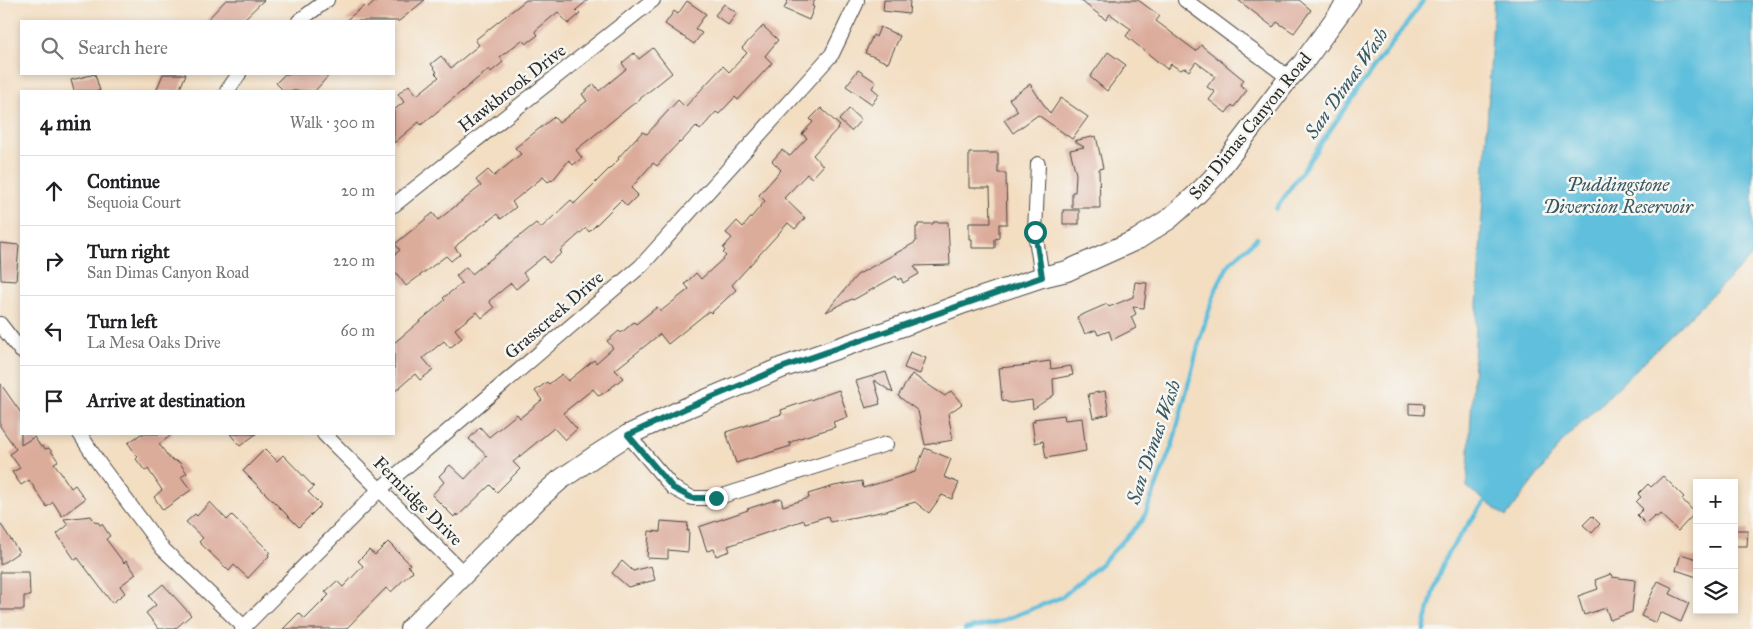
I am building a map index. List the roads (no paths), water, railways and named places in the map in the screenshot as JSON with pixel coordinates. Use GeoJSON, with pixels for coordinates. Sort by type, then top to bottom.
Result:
{"type":"FeatureCollection","features":[{"type":"Feature","properties":{"kind":"street"},"geometry":{"type":"LineString","coordinates":[[300,20],[326,0]]}},
{"type":"Feature","properties":{"kind":"street","name":"Hawkbrook Drive"},"geometry":{"type":"LineString","coordinates":[[395,204],[653,0]]}},
{"type":"Feature","properties":{"kind":"street","name":"Grasscreek Drive"},"geometry":{"type":"LineString","coordinates":[[243,628],[379,490],[641,266],[832,54],[857,0]]}},
{"type":"Feature","properties":{"kind":"street"},"geometry":{"type":"LineString","coordinates":[[1185,0],[1289,78]]}},
{"type":"Feature","properties":{"kind":"street","name":"San Dimas Canyon Road"},"geometry":{"type":"LineString","coordinates":[[410,629],[554,485],[628,435],[781,368],[1042,277],[1067,272],[1138,239],[1169,219],[1213,178],[1289,78],[1304,63],[1349,0]]}},
{"type":"Feature","properties":{"kind":"street"},"geometry":{"type":"LineString","coordinates":[[228,90],[238,75]]}},
{"type":"Feature","properties":{"kind":"street"},"geometry":{"type":"LineString","coordinates":[[1038,164],[1035,232],[1042,277]]}},
{"type":"Feature","properties":{"kind":"street"},"geometry":{"type":"LineString","coordinates":[[0,324],[20,349]]}},
{"type":"Feature","properties":{"kind":"street"},"geometry":{"type":"LineString","coordinates":[[81,435],[100,466],[162,548],[243,628]]}},
{"type":"Feature","properties":{"kind":"street","name":"Fernridge Drive"},"geometry":{"type":"LineString","coordinates":[[325,435],[464,574]]}},
{"type":"Feature","properties":{"kind":"street"},"geometry":{"type":"LineString","coordinates":[[628,435],[673,488],[692,498],[716,498],[886,444]]}},
{"type":"Feature","properties":{"kind":"water","name":"Puddingstone Diversion Reservoir"},"geometry":{"type":"Polygon","coordinates":[[[1494,0],[1753,0],[1753,255],[1563,441],[1506,517],[1467,487],[1494,0]]]}},
{"type":"Feature","properties":{"kind":"waterway","name":"San Dimas Wash"},"geometry":{"type":"LineString","coordinates":[[1276,209],[1359,88],[1424,0]]}},
{"type":"Feature","properties":{"kind":"waterway","name":"San Dimas Wash"},"geometry":{"type":"LineString","coordinates":[[965,629],[999,622],[1062,597],[1101,564],[1143,520],[1173,443],[1201,335],[1217,286],[1229,264],[1257,238]]}},
{"type":"Feature","properties":{"kind":"waterway"},"geometry":{"type":"LineString","coordinates":[[1424,629],[1434,588],[1447,554],[1485,501]]}}]}
